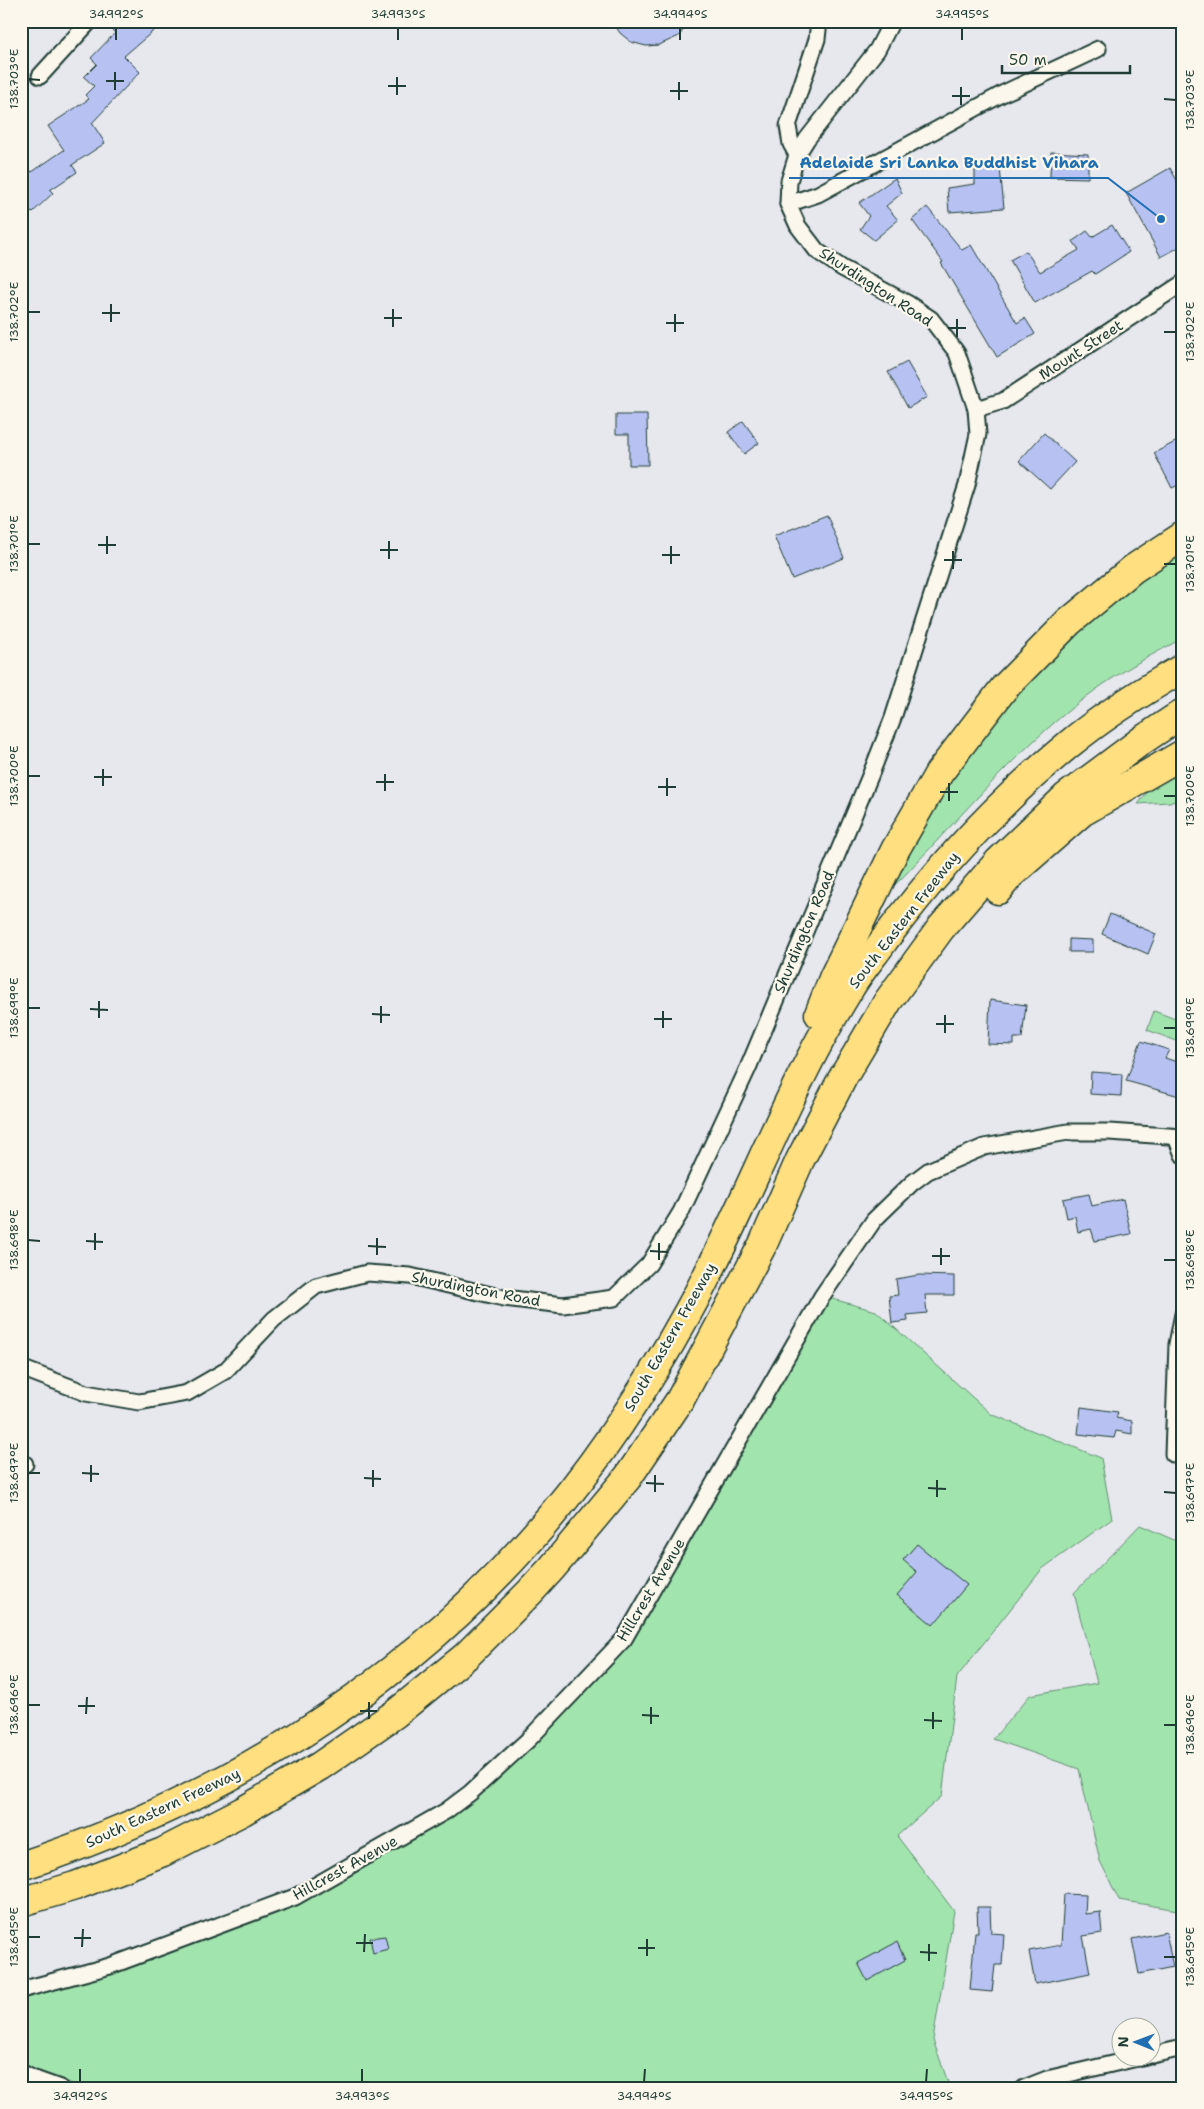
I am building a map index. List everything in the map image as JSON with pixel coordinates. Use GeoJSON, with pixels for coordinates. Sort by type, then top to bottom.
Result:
{"type":"FeatureCollection","features":[{"type":"Feature","properties":{"kind":"highway"},"geometry":{"type":"LineString","coordinates":[[767,1149],[834,976],[898,843],[939,773],[1004,688],[1069,622],[1134,569],[1183,536]]}},
{"type":"Feature","properties":{"kind":"highway","name":"South Eastern Freeway"},"geometry":{"type":"LineString","coordinates":[[21,1866],[77,1848],[164,1811],[246,1769],[339,1709],[397,1665],[466,1606],[531,1539],[587,1470],[640,1393],[696,1296],[730,1231],[805,1069],[850,987],[904,914],[962,846],[1027,782],[1072,742],[1145,690],[1183,668]]}},
{"type":"Feature","properties":{"kind":"highway"},"geometry":{"type":"LineString","coordinates":[[21,1902],[75,1886],[163,1852],[243,1811],[320,1766],[395,1714],[472,1650],[552,1568],[616,1492],[680,1400],[758,1253],[800,1160],[842,1079],[888,1001],[941,928],[999,861],[1066,797],[1141,741],[1183,713]]}},
{"type":"Feature","properties":{"kind":"highway"},"geometry":{"type":"LineString","coordinates":[[842,1079],[953,941],[1010,875],[1082,812],[1115,791],[1183,754]]}},
{"type":"Feature","properties":{"kind":"street"},"geometry":{"type":"LineString","coordinates":[[40,76],[90,21]]}},
{"type":"Feature","properties":{"kind":"street"},"geometry":{"type":"LineString","coordinates":[[797,155],[791,144],[788,126],[817,39],[819,21]]}},
{"type":"Feature","properties":{"kind":"street","name":"Shurdington Road"},"geometry":{"type":"LineString","coordinates":[[21,1368],[86,1393],[139,1402],[187,1393],[225,1371],[274,1320],[316,1286],[367,1273],[410,1276],[504,1298],[563,1306],[614,1298],[649,1264],[681,1212],[748,1068],[893,718],[967,486],[978,434],[976,409],[957,353],[931,319],[907,303],[842,268],[817,251],[798,226],[788,204],[789,181],[797,155],[807,139],[877,50],[892,21]]}},
{"type":"Feature","properties":{"kind":"street"},"geometry":{"type":"LineString","coordinates":[[788,204],[818,194],[1004,93],[1098,49]]}},
{"type":"Feature","properties":{"kind":"street","name":"Mount Street"},"geometry":{"type":"LineString","coordinates":[[976,409],[1003,401],[1183,283]]}},
{"type":"Feature","properties":{"kind":"street","name":"Hillcrest Avenue"},"geometry":{"type":"LineString","coordinates":[[21,1990],[110,1966],[295,1897],[446,1811],[470,1794],[529,1739],[624,1639],[822,1296],[874,1220],[912,1183],[928,1171],[984,1146],[1068,1132],[1110,1132],[1179,1137]]}},
{"type":"Feature","properties":{"kind":"street"},"geometry":{"type":"LineString","coordinates":[[1179,1137],[1183,1155]]}},
{"type":"Feature","properties":{"kind":"street"},"geometry":{"type":"LineString","coordinates":[[1173,1454],[1177,1344],[1183,1314]]}},
{"type":"Feature","properties":{"kind":"street"},"geometry":{"type":"LineString","coordinates":[[1162,2053],[1183,2048]]}},
{"type":"Feature","properties":{"kind":"street"},"geometry":{"type":"LineString","coordinates":[[1024,2088],[1047,2079],[1112,2064]]}},
{"type":"Feature","properties":{"kind":"street"},"geometry":{"type":"LineString","coordinates":[[21,2072],[60,2088]]}},
{"type":"Feature","properties":{"kind":"green space"},"geometry":{"type":"Polygon","coordinates":[[[1183,548],[1183,638],[1111,679],[1046,730],[1020,754],[899,881],[886,892],[936,799],[993,716],[1084,624],[1183,548]]]}},
{"type":"Feature","properties":{"kind":"green space"},"geometry":{"type":"Polygon","coordinates":[[[1183,769],[1183,801],[1138,804],[1150,789],[1183,769]]]}},
{"type":"Feature","properties":{"kind":"green space"},"geometry":{"type":"Polygon","coordinates":[[[1154,1011],[1183,1022],[1182,1043],[1147,1030],[1154,1011]]]}},
{"type":"Feature","properties":{"kind":"green space"},"geometry":{"type":"Polygon","coordinates":[[[822,1296],[876,1311],[991,1414],[1101,1458],[1112,1519],[1042,1569],[957,1677],[942,1796],[897,1836],[954,1911],[933,2040],[950,2088],[88,2088],[21,2069],[21,1990],[295,1897],[456,1804],[624,1639],[822,1296]]]}},
{"type":"Feature","properties":{"kind":"green space"},"geometry":{"type":"Polygon","coordinates":[[[1140,1525],[1183,1544],[1183,1911],[1119,1900],[1100,1861],[1079,1769],[993,1739],[1030,1695],[1097,1683],[1074,1593],[1140,1525]]]}},
{"type":"Feature","properties":{"kind":"building"},"geometry":{"type":"Polygon","coordinates":[[[122,21],[165,21],[124,56],[140,72],[92,123],[105,143],[72,165],[77,172],[50,190],[53,193],[32,213],[21,203],[21,160],[32,172],[64,150],[48,126],[89,99],[85,95],[94,86],[84,77],[97,64],[91,58],[115,33],[112,30],[122,21]]]}},
{"type":"Feature","properties":{"kind":"building"},"geometry":{"type":"Polygon","coordinates":[[[612,21],[690,21],[679,36],[659,45],[646,46],[631,42],[620,33],[612,21]]]}},
{"type":"Feature","properties":{"kind":"building"},"geometry":{"type":"Polygon","coordinates":[[[1051,152],[1088,154],[1088,178],[1050,177],[1051,152]]]}},
{"type":"Feature","properties":{"kind":"building"},"geometry":{"type":"Polygon","coordinates":[[[1000,168],[1004,208],[949,212],[947,188],[975,184],[975,170],[1000,168]]]}},
{"type":"Feature","properties":{"kind":"building"},"geometry":{"type":"Polygon","coordinates":[[[1170,168],[1183,191],[1183,245],[1161,257],[1126,193],[1170,168]]]}},
{"type":"Feature","properties":{"kind":"building"},"geometry":{"type":"Polygon","coordinates":[[[895,178],[902,193],[886,206],[898,220],[874,240],[860,229],[869,216],[859,203],[895,178]]]}},
{"type":"Feature","properties":{"kind":"building"},"geometry":{"type":"Polygon","coordinates":[[[927,207],[962,250],[971,245],[1017,323],[1025,318],[1035,334],[997,357],[941,263],[943,262],[912,220],[927,207]]]}},
{"type":"Feature","properties":{"kind":"building"},"geometry":{"type":"Polygon","coordinates":[[[1112,225],[1129,252],[1095,274],[1092,271],[1035,303],[1010,260],[1026,251],[1040,272],[1079,250],[1073,241],[1087,231],[1092,237],[1112,225]]]}},
{"type":"Feature","properties":{"kind":"building"},"geometry":{"type":"Polygon","coordinates":[[[907,362],[927,397],[908,408],[888,372],[907,362]]]}},
{"type":"Feature","properties":{"kind":"building"},"geometry":{"type":"Polygon","coordinates":[[[616,415],[647,415],[648,465],[629,465],[629,434],[616,434],[616,415]]]}},
{"type":"Feature","properties":{"kind":"building"},"geometry":{"type":"Polygon","coordinates":[[[743,421],[759,443],[744,454],[728,432],[743,421]]]}},
{"type":"Feature","properties":{"kind":"building"},"geometry":{"type":"Polygon","coordinates":[[[1044,433],[1075,462],[1050,489],[1019,461],[1044,433]]]}},
{"type":"Feature","properties":{"kind":"building"},"geometry":{"type":"Polygon","coordinates":[[[1183,438],[1183,483],[1172,488],[1154,453],[1183,438]]]}},
{"type":"Feature","properties":{"kind":"building"},"geometry":{"type":"Polygon","coordinates":[[[827,515],[844,558],[792,579],[774,536],[827,515]]]}},
{"type":"Feature","properties":{"kind":"building"},"geometry":{"type":"Polygon","coordinates":[[[1110,914],[1156,934],[1148,954],[1102,934],[1110,914]]]}},
{"type":"Feature","properties":{"kind":"building"},"geometry":{"type":"Polygon","coordinates":[[[1069,939],[1093,940],[1093,952],[1069,952],[1069,939]]]}},
{"type":"Feature","properties":{"kind":"building"},"geometry":{"type":"Polygon","coordinates":[[[990,1000],[1026,1005],[1022,1038],[1014,1038],[1014,1045],[988,1044],[990,1000]]]}},
{"type":"Feature","properties":{"kind":"building"},"geometry":{"type":"Polygon","coordinates":[[[1141,1041],[1169,1050],[1165,1058],[1183,1064],[1183,1097],[1126,1081],[1141,1041]]]}},
{"type":"Feature","properties":{"kind":"building"},"geometry":{"type":"Polygon","coordinates":[[[1091,1072],[1122,1074],[1121,1096],[1090,1094],[1091,1072]]]}},
{"type":"Feature","properties":{"kind":"building"},"geometry":{"type":"Polygon","coordinates":[[[1089,1194],[1092,1206],[1123,1199],[1131,1234],[1095,1241],[1091,1229],[1078,1232],[1075,1216],[1067,1218],[1063,1199],[1089,1194]]]}},
{"type":"Feature","properties":{"kind":"building"},"geometry":{"type":"Polygon","coordinates":[[[919,1275],[954,1276],[954,1295],[925,1295],[927,1313],[907,1315],[908,1321],[892,1323],[889,1296],[898,1295],[896,1279],[919,1275]]]}},
{"type":"Feature","properties":{"kind":"building"},"geometry":{"type":"Polygon","coordinates":[[[1081,1407],[1118,1412],[1116,1418],[1132,1421],[1132,1434],[1116,1431],[1114,1438],[1078,1434],[1081,1407]]]}},
{"type":"Feature","properties":{"kind":"building"},"geometry":{"type":"Polygon","coordinates":[[[917,1544],[967,1585],[933,1625],[897,1595],[917,1572],[903,1560],[917,1544]]]}},
{"type":"Feature","properties":{"kind":"building"},"geometry":{"type":"Polygon","coordinates":[[[1064,1894],[1086,1895],[1085,1914],[1100,1912],[1102,1933],[1083,1936],[1090,1973],[1035,1984],[1029,1951],[1061,1945],[1064,1894]]]}},
{"type":"Feature","properties":{"kind":"building"},"geometry":{"type":"Polygon","coordinates":[[[977,1907],[990,1907],[991,1933],[1004,1934],[1002,1965],[995,1965],[992,1992],[970,1990],[975,1932],[978,1932],[977,1907]]]}},
{"type":"Feature","properties":{"kind":"building"},"geometry":{"type":"Polygon","coordinates":[[[1166,1932],[1173,1967],[1139,1974],[1132,1939],[1166,1932]]]}},
{"type":"Feature","properties":{"kind":"building"},"geometry":{"type":"Polygon","coordinates":[[[385,1936],[388,1949],[373,1953],[370,1938],[385,1936]]]}},
{"type":"Feature","properties":{"kind":"building"},"geometry":{"type":"Polygon","coordinates":[[[897,1942],[905,1960],[867,1981],[858,1963],[897,1942]]]}},
{"type":"Feature","properties":{"kind":"place","name":"Adelaide Sri Lanka Buddhist Vihara"},"geometry":{"type":"Point","coordinates":[1161,219]}}]}
